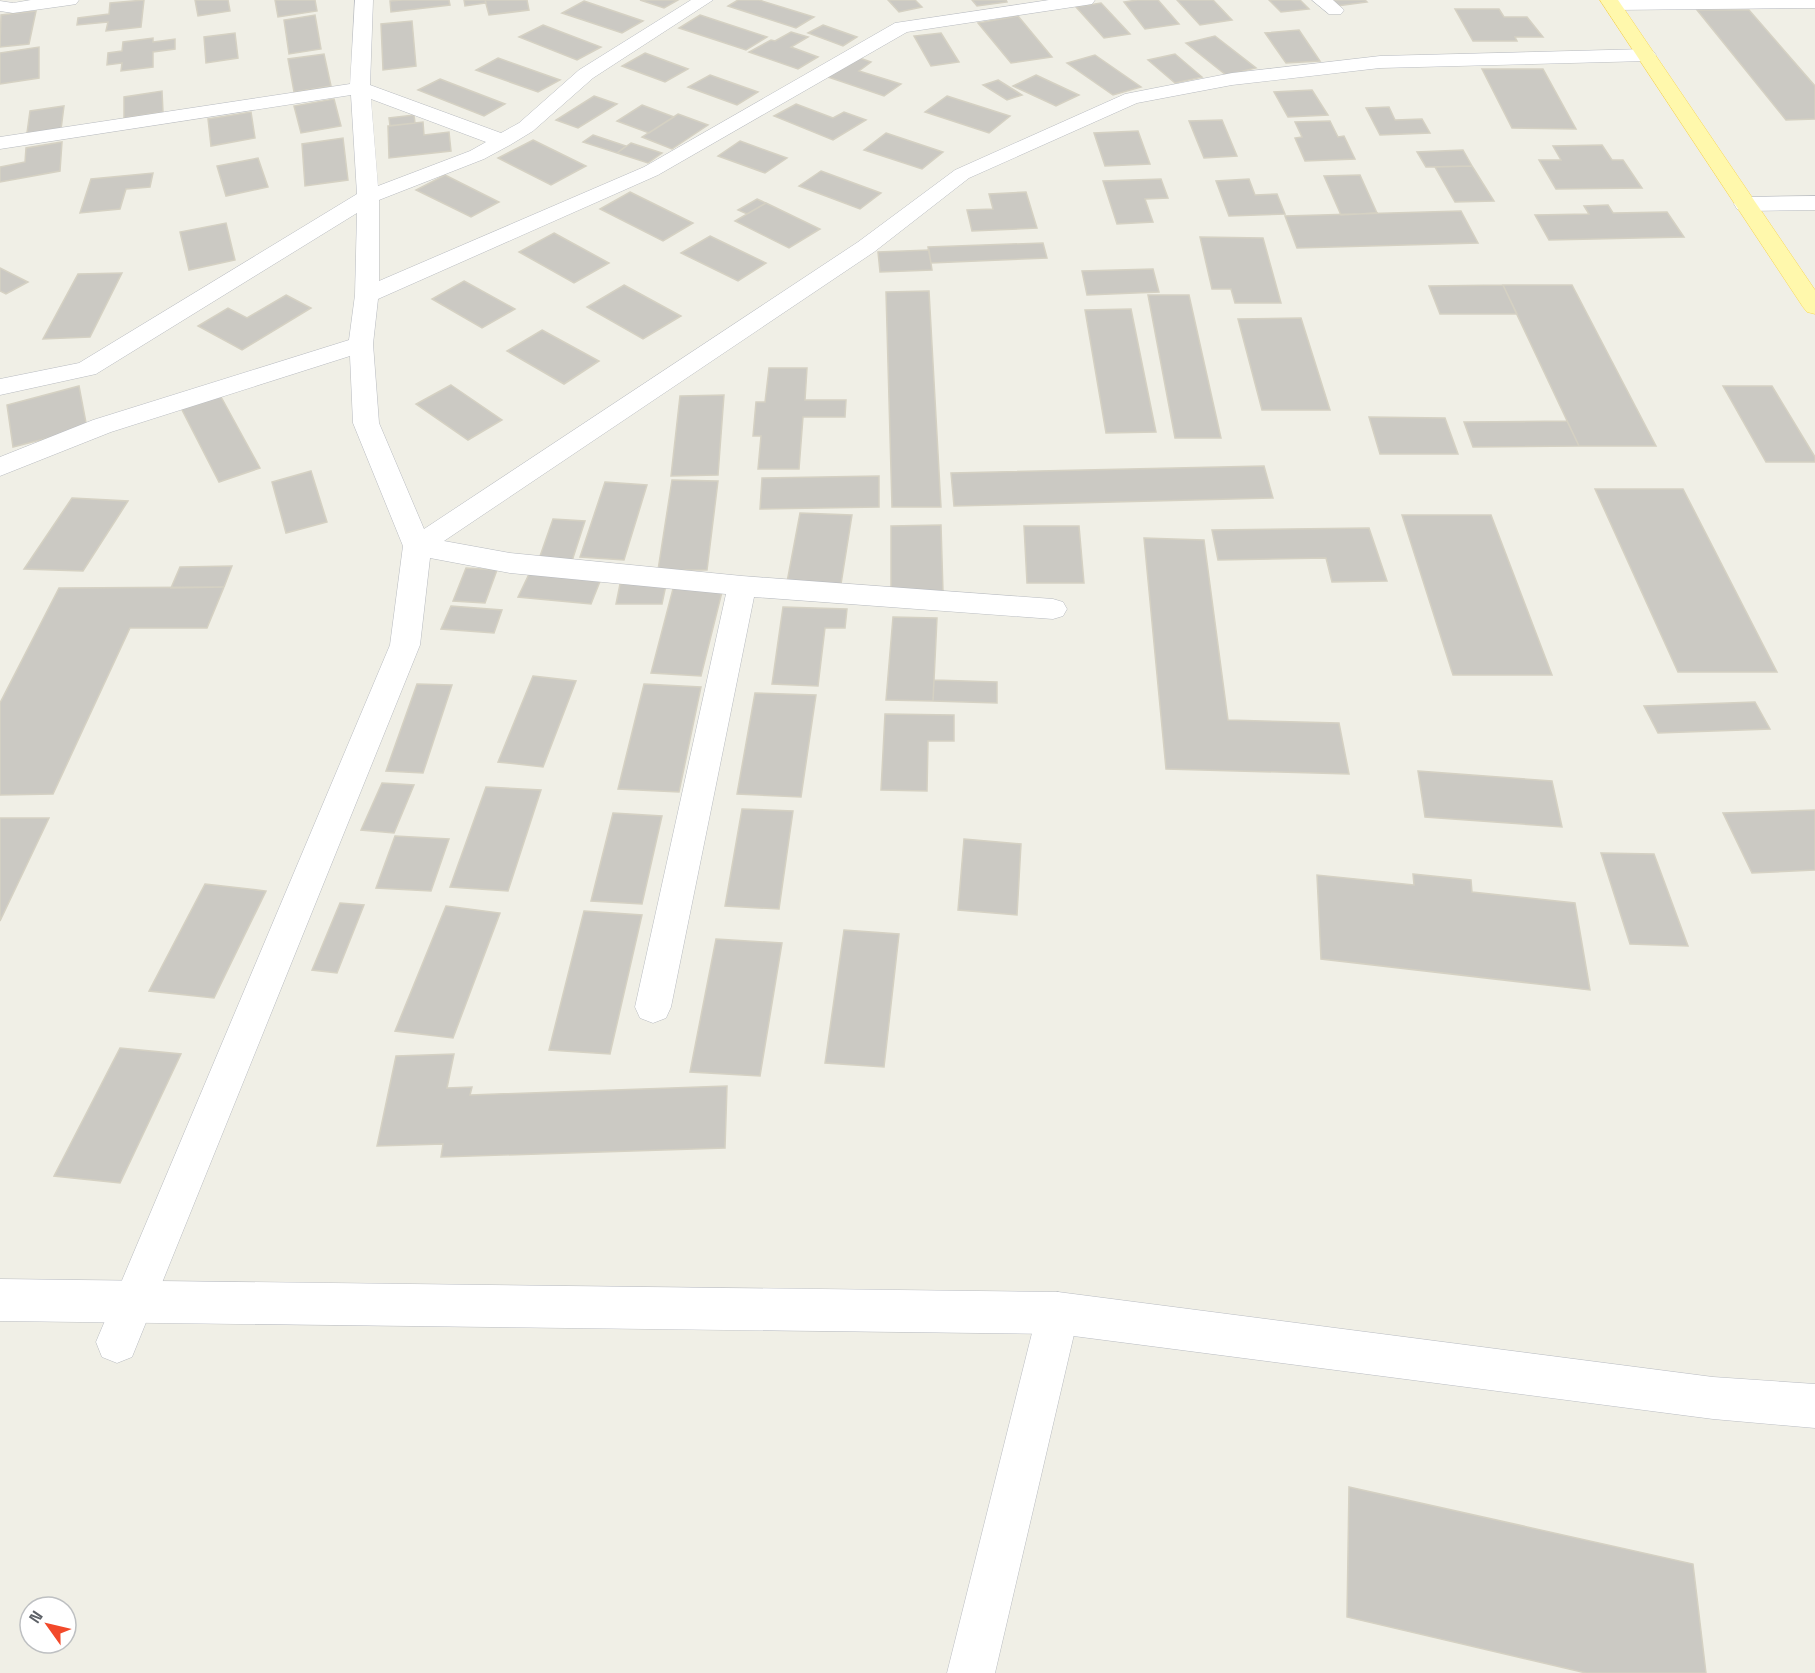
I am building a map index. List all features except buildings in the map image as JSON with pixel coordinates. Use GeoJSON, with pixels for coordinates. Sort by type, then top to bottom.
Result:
{"type":"FeatureCollection","features":[{"type":"Feature","properties":{"kind":"main road"},"geometry":{"type":"LineString","coordinates":[[1611,3],[1815,308]]}},
{"type":"Feature","properties":{"kind":"street"},"geometry":{"type":"LineString","coordinates":[[0,6],[13,8],[70,0]]}},
{"type":"Feature","properties":{"kind":"street"},"geometry":{"type":"LineString","coordinates":[[117,1342],[405,645],[417,546],[366,423],[361,344],[367,295],[368,196],[360,88],[364,0]]}},
{"type":"Feature","properties":{"kind":"street"},"geometry":{"type":"LineString","coordinates":[[0,387],[87,369],[368,196],[477,155],[503,141],[525,127],[586,74],[704,0]]}},
{"type":"Feature","properties":{"kind":"street"},"geometry":{"type":"LineString","coordinates":[[947,0],[961,17]]}},
{"type":"Feature","properties":{"kind":"street"},"geometry":{"type":"LineString","coordinates":[[367,295],[651,171],[887,33],[902,27],[961,17],[1086,0]]}},
{"type":"Feature","properties":{"kind":"street"},"geometry":{"type":"LineString","coordinates":[[1611,3],[1815,3]]}},
{"type":"Feature","properties":{"kind":"street"},"geometry":{"type":"LineString","coordinates":[[417,546],[856,254],[962,174],[1132,98],[1232,79],[1380,62],[1646,55]]}},
{"type":"Feature","properties":{"kind":"street"},"geometry":{"type":"LineString","coordinates":[[0,143],[360,88],[503,141]]}},
{"type":"Feature","properties":{"kind":"street"},"geometry":{"type":"LineString","coordinates":[[1746,204],[1815,203]]}},
{"type":"Feature","properties":{"kind":"street"},"geometry":{"type":"LineString","coordinates":[[0,467],[102,426],[361,344]]}},
{"type":"Feature","properties":{"kind":"street"},"geometry":{"type":"LineString","coordinates":[[417,546],[510,563],[742,586],[1053,609]]}},
{"type":"Feature","properties":{"kind":"street"},"geometry":{"type":"LineString","coordinates":[[653,1007],[742,586]]}},
{"type":"Feature","properties":{"kind":"street"},"geometry":{"type":"LineString","coordinates":[[0,1300],[1058,1313],[1713,1398],[1815,1406]]}},
{"type":"Feature","properties":{"kind":"street"},"geometry":{"type":"LineString","coordinates":[[971,1673],[1058,1313]]}}]}
